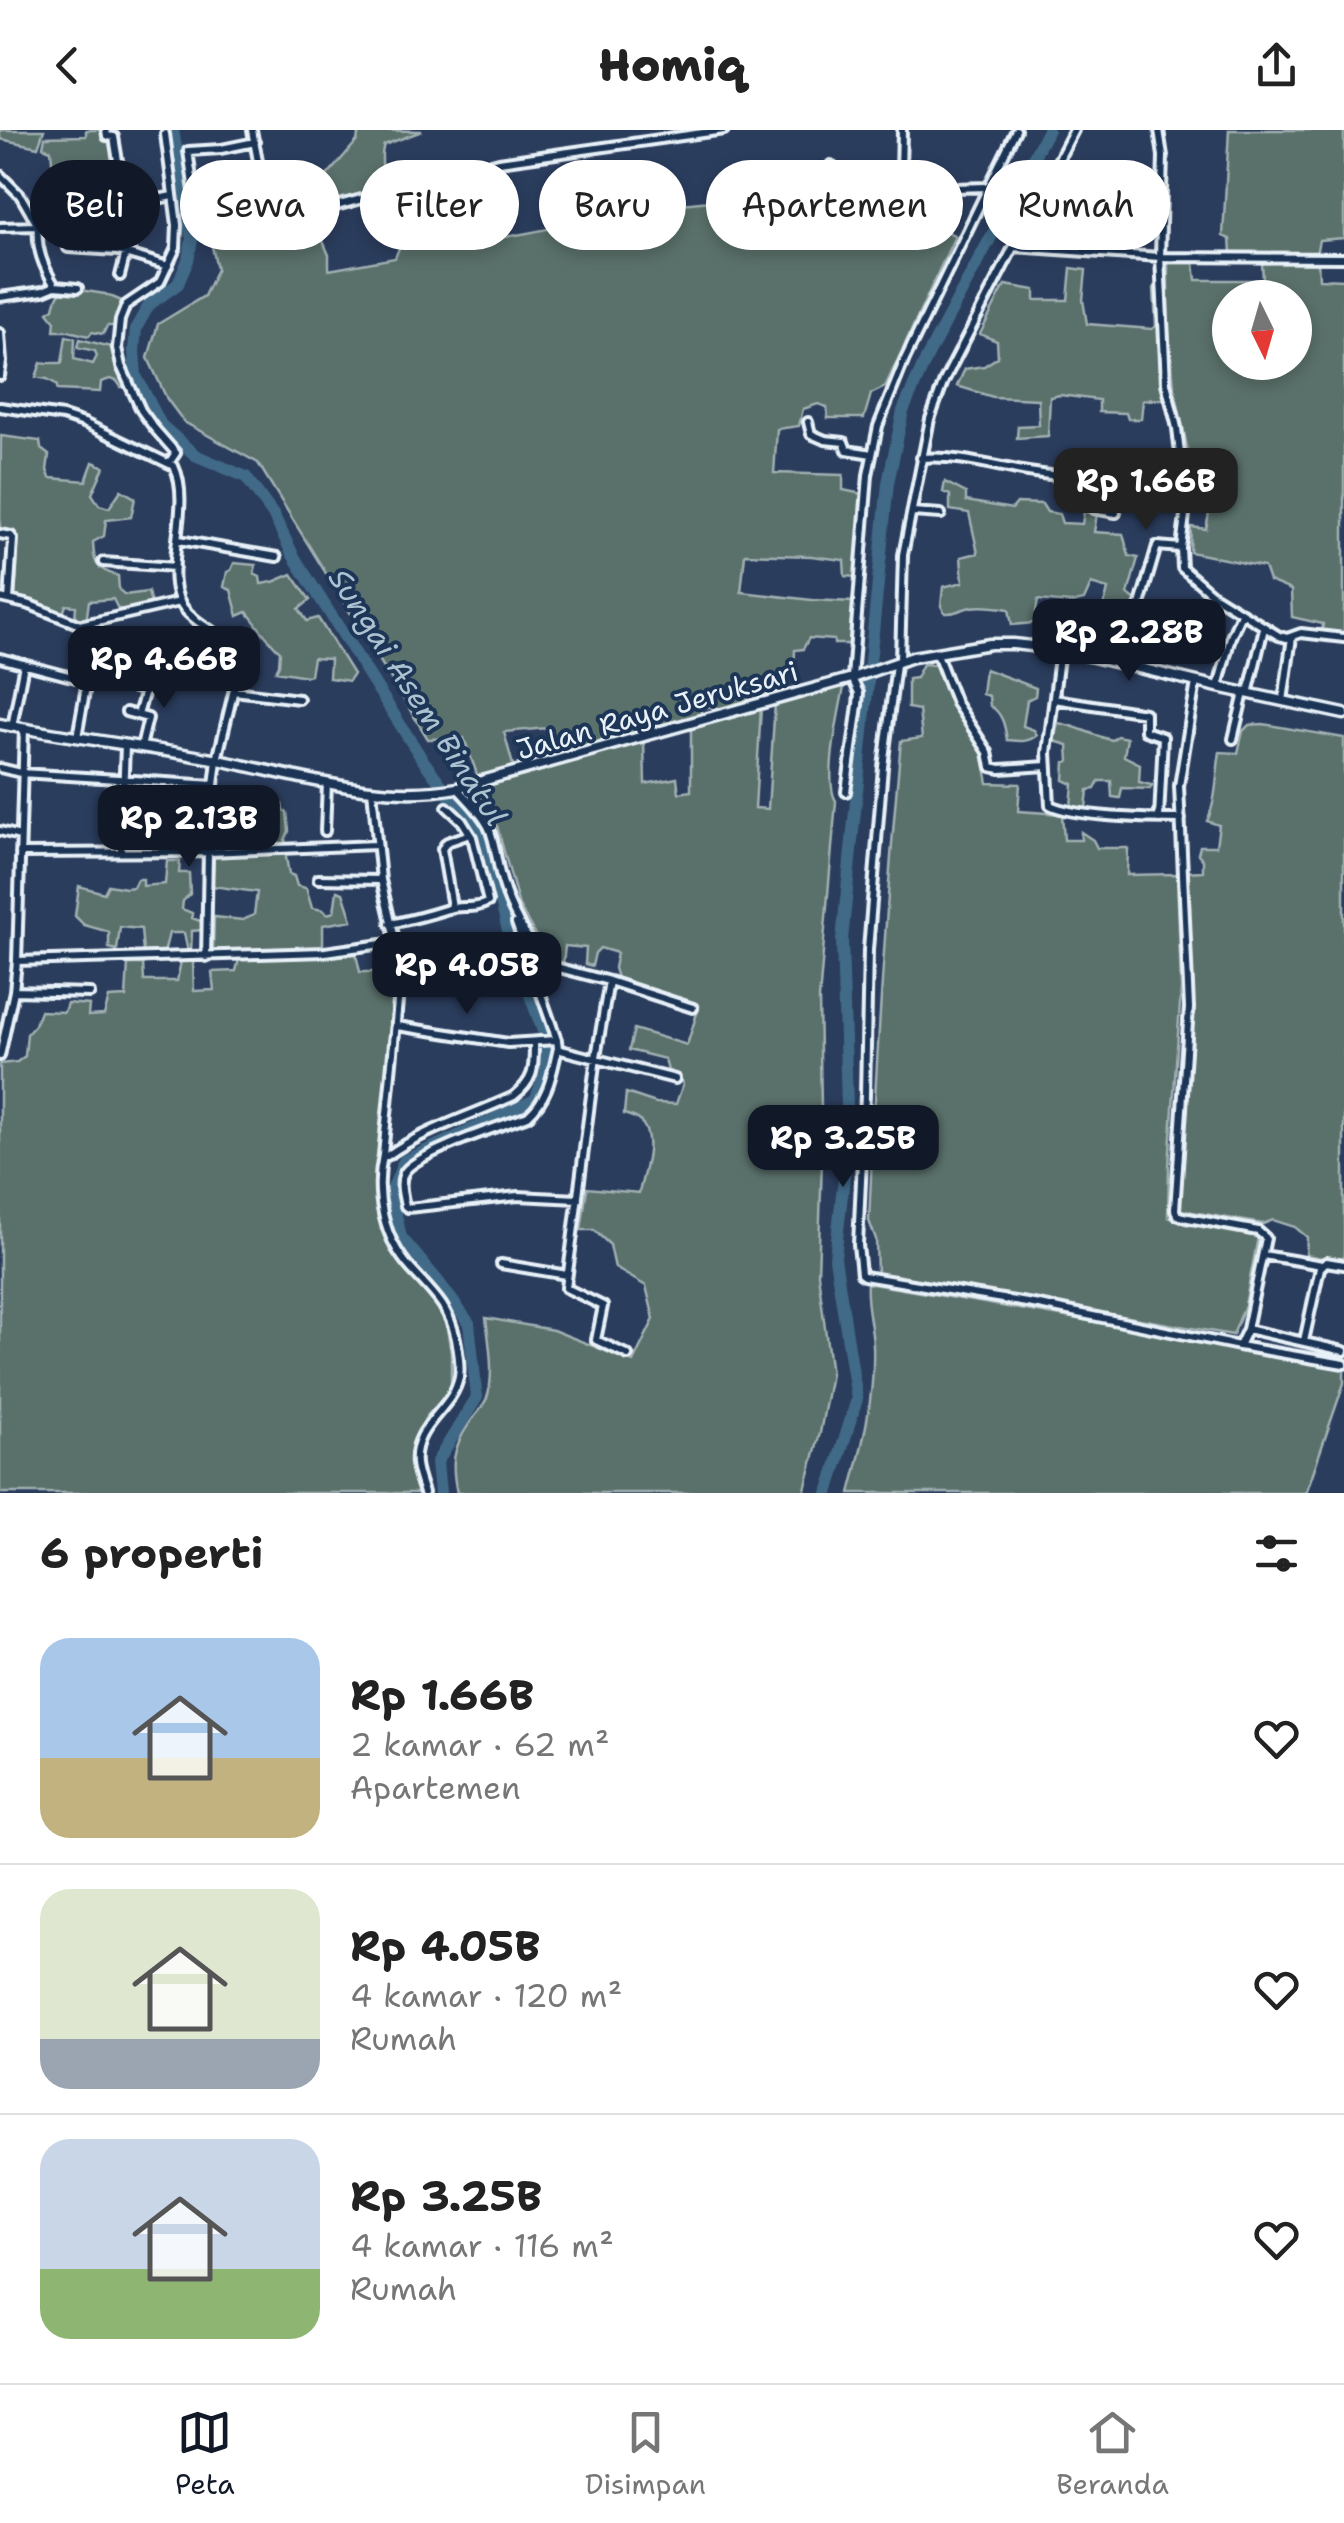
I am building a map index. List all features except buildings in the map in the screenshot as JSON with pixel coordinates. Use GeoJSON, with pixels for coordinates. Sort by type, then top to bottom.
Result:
{"type":"FeatureCollection","features":[{"type":"Feature","properties":{"kind":"street"},"geometry":{"type":"LineString","coordinates":[[106,130],[106,136],[114,137],[118,160]]}},
{"type":"Feature","properties":{"kind":"street"},"geometry":{"type":"LineString","coordinates":[[252,130],[258,160]]}},
{"type":"Feature","properties":{"kind":"street"},"geometry":{"type":"LineString","coordinates":[[515,160],[724,130]]}},
{"type":"Feature","properties":{"kind":"street"},"geometry":{"type":"LineString","coordinates":[[901,160],[902,130]]}},
{"type":"Feature","properties":{"kind":"street"},"geometry":{"type":"LineString","coordinates":[[1000,160],[1016,130]]}},
{"type":"Feature","properties":{"kind":"street"},"geometry":{"type":"LineString","coordinates":[[1059,160],[1074,130]]}},
{"type":"Feature","properties":{"kind":"street"},"geometry":{"type":"LineString","coordinates":[[1159,130],[1166,382],[1176,422],[1186,507],[1182,568],[1241,614],[1283,638],[1301,633],[1344,638]]}},
{"type":"Feature","properties":{"kind":"street"},"geometry":{"type":"LineString","coordinates":[[164,134],[178,239],[174,255],[157,285],[126,304],[116,348],[141,410],[176,452],[169,463]]}},
{"type":"Feature","properties":{"kind":"street"},"geometry":{"type":"LineString","coordinates":[[189,160],[188,150],[255,142]]}},
{"type":"Feature","properties":{"kind":"street"},"geometry":{"type":"LineString","coordinates":[[0,175],[20,196],[30,218]]}},
{"type":"Feature","properties":{"kind":"street"},"geometry":{"type":"LineString","coordinates":[[846,792],[859,693],[854,677],[868,454],[885,402],[983,193]]}},
{"type":"Feature","properties":{"kind":"street"},"geometry":{"type":"LineString","coordinates":[[160,199],[172,196]]}},
{"type":"Feature","properties":{"kind":"street"},"geometry":{"type":"LineString","coordinates":[[0,227],[30,225]]}},
{"type":"Feature","properties":{"kind":"street"},"geometry":{"type":"LineString","coordinates":[[38,250],[55,286]]}},
{"type":"Feature","properties":{"kind":"street"},"geometry":{"type":"LineString","coordinates":[[97,250],[126,252],[168,266]]}},
{"type":"Feature","properties":{"kind":"street"},"geometry":{"type":"LineString","coordinates":[[1012,250],[944,382],[930,418],[904,555],[868,950],[858,1245],[861,1274],[1243,1337],[1304,1341],[1344,1351]]}},
{"type":"Feature","properties":{"kind":"street"},"geometry":{"type":"LineString","coordinates":[[1054,250],[1160,258],[1344,258]]}},
{"type":"Feature","properties":{"kind":"street"},"geometry":{"type":"LineString","coordinates":[[120,276],[126,252]]}},
{"type":"Feature","properties":{"kind":"street"},"geometry":{"type":"LineString","coordinates":[[0,297],[55,286],[78,288]]}},
{"type":"Feature","properties":{"kind":"street"},"geometry":{"type":"LineString","coordinates":[[0,332],[0,376]]}},
{"type":"Feature","properties":{"kind":"street"},"geometry":{"type":"LineString","coordinates":[[0,407],[63,416],[103,430],[176,468],[180,520],[174,588],[188,613],[234,644],[240,653],[214,785],[206,957]]}},
{"type":"Feature","properties":{"kind":"street"},"geometry":{"type":"LineString","coordinates":[[808,422],[812,434],[844,442],[847,450],[868,454]]}},
{"type":"Feature","properties":{"kind":"street"},"geometry":{"type":"LineString","coordinates":[[921,458],[967,459],[1069,477],[1182,482]]}},
{"type":"Feature","properties":{"kind":"street"},"geometry":{"type":"LineString","coordinates":[[1069,477],[1069,494],[1092,496],[1094,509],[1116,513]]}},
{"type":"Feature","properties":{"kind":"street"},"geometry":{"type":"LineString","coordinates":[[912,512],[941,514]]}},
{"type":"Feature","properties":{"kind":"street"},"geometry":{"type":"LineString","coordinates":[[0,534],[13,539],[5,599],[45,610],[71,623],[92,624],[179,602]]}},
{"type":"Feature","properties":{"kind":"street"},"geometry":{"type":"LineString","coordinates":[[178,540],[277,557]]}},
{"type":"Feature","properties":{"kind":"street"},"geometry":{"type":"LineString","coordinates":[[1123,663],[1158,546],[1181,548]]}},
{"type":"Feature","properties":{"kind":"street"},"geometry":{"type":"LineString","coordinates":[[103,562],[175,567]]}},
{"type":"Feature","properties":{"kind":"street"},"geometry":{"type":"LineString","coordinates":[[1218,687],[1230,637],[1241,614]]}},
{"type":"Feature","properties":{"kind":"street"},"geometry":{"type":"LineString","coordinates":[[77,737],[84,656],[92,624]]}},
{"type":"Feature","properties":{"kind":"street"},"geometry":{"type":"LineString","coordinates":[[1233,739],[1264,628]]}},
{"type":"Feature","properties":{"kind":"street"},"geometry":{"type":"LineString","coordinates":[[1282,700],[1292,636]]}},
{"type":"Feature","properties":{"kind":"street"},"geometry":{"type":"LineString","coordinates":[[175,662],[223,637]]}},
{"type":"Feature","properties":{"kind":"street","name":"Jalan Raya Jeruksari"},"geometry":{"type":"LineString","coordinates":[[0,724],[141,746],[327,783],[372,790],[434,792],[456,789],[896,663],[990,644],[1060,649],[1344,714]]}},
{"type":"Feature","properties":{"kind":"street"},"geometry":{"type":"LineString","coordinates":[[1060,649],[1047,766],[1049,803],[1054,808],[1181,819]]}},
{"type":"Feature","properties":{"kind":"street"},"geometry":{"type":"LineString","coordinates":[[937,654],[956,704],[988,752],[991,767],[1047,766]]}},
{"type":"Feature","properties":{"kind":"street"},"geometry":{"type":"LineString","coordinates":[[0,658],[142,690],[138,714]]}},
{"type":"Feature","properties":{"kind":"street"},"geometry":{"type":"LineString","coordinates":[[12,726],[24,664]]}},
{"type":"Feature","properties":{"kind":"street"},"geometry":{"type":"LineString","coordinates":[[1196,682],[1178,786],[1189,1008],[1175,1210],[1183,1217],[1263,1233],[1266,1238],[1243,1337]]}},
{"type":"Feature","properties":{"kind":"street"},"geometry":{"type":"LineString","coordinates":[[234,691],[299,699]]}},
{"type":"Feature","properties":{"kind":"street"},"geometry":{"type":"LineString","coordinates":[[1054,699],[1145,713],[1145,731],[1163,736],[1159,819]]}},
{"type":"Feature","properties":{"kind":"street"},"geometry":{"type":"LineString","coordinates":[[126,712],[148,718],[141,746]]}},
{"type":"Feature","properties":{"kind":"street"},"geometry":{"type":"LineString","coordinates":[[0,1056],[18,961],[24,729]]}},
{"type":"Feature","properties":{"kind":"street"},"geometry":{"type":"LineString","coordinates":[[121,852],[124,745]]}},
{"type":"Feature","properties":{"kind":"street"},"geometry":{"type":"LineString","coordinates":[[0,768],[21,773],[214,785]]}},
{"type":"Feature","properties":{"kind":"street"},"geometry":{"type":"LineString","coordinates":[[325,831],[327,783]]}},
{"type":"Feature","properties":{"kind":"street"},"geometry":{"type":"LineString","coordinates":[[456,789],[488,826],[502,882],[556,1042],[551,1080],[534,1110],[528,1116],[411,1164],[402,1177],[404,1206],[518,1196],[578,1199]]}},
{"type":"Feature","properties":{"kind":"street"},"geometry":{"type":"LineString","coordinates":[[372,790],[381,880],[396,942],[400,981],[380,1169],[382,1210],[392,1241],[446,1308],[459,1358],[459,1378],[452,1395],[425,1426],[419,1440],[416,1464],[424,1493]]}},
{"type":"Feature","properties":{"kind":"street"},"geometry":{"type":"LineString","coordinates":[[390,924],[452,908],[475,908],[488,902],[470,834],[447,807]]}},
{"type":"Feature","properties":{"kind":"street"},"geometry":{"type":"LineString","coordinates":[[0,831],[20,836]]}},
{"type":"Feature","properties":{"kind":"street"},"geometry":{"type":"LineString","coordinates":[[452,908],[442,848],[446,842],[470,834]]}},
{"type":"Feature","properties":{"kind":"street"},"geometry":{"type":"LineString","coordinates":[[20,853],[208,852],[376,845]]}},
{"type":"Feature","properties":{"kind":"street"},"geometry":{"type":"LineString","coordinates":[[318,879],[381,880]]}},
{"type":"Feature","properties":{"kind":"street"},"geometry":{"type":"LineString","coordinates":[[515,916],[548,965],[694,1008]]}},
{"type":"Feature","properties":{"kind":"street"},"geometry":{"type":"LineString","coordinates":[[18,961],[325,952],[396,942]]}},
{"type":"Feature","properties":{"kind":"street"},"geometry":{"type":"LineString","coordinates":[[609,980],[566,1276],[567,1289],[604,1306],[596,1340],[628,1356]]}},
{"type":"Feature","properties":{"kind":"street"},"geometry":{"type":"LineString","coordinates":[[14,990],[90,993]]}},
{"type":"Feature","properties":{"kind":"street"},"geometry":{"type":"LineString","coordinates":[[398,1026],[508,1043],[556,1042],[596,1058],[675,1079]]}},
{"type":"Feature","properties":{"kind":"street"},"geometry":{"type":"LineString","coordinates":[[383,1155],[514,1096],[533,1074],[535,1042]]}},
{"type":"Feature","properties":{"kind":"street"},"geometry":{"type":"LineString","coordinates":[[1263,1254],[1344,1265]]}},
{"type":"Feature","properties":{"kind":"street"},"geometry":{"type":"LineString","coordinates":[[502,1264],[566,1276]]}},
{"type":"Feature","properties":{"kind":"street"},"geometry":{"type":"LineString","coordinates":[[1304,1341],[1322,1265]]}},
{"type":"Feature","properties":{"kind":"street"},"geometry":{"type":"LineString","coordinates":[[1243,1337],[1344,1364]]}},
{"type":"Feature","properties":{"kind":"green space"},"geometry":{"type":"Polygon","coordinates":[[[0,130],[44,130],[38,147],[0,139],[0,130]]]}},
{"type":"Feature","properties":{"kind":"green space"},"geometry":{"type":"Polygon","coordinates":[[[86,130],[109,130],[120,160],[52,160],[51,150],[43,147],[45,137],[86,136],[86,130]]]}},
{"type":"Feature","properties":{"kind":"green space"},"geometry":{"type":"Polygon","coordinates":[[[359,130],[422,131],[384,145],[382,160],[360,160],[360,193],[340,200],[340,161],[357,141],[359,130]]]}},
{"type":"Feature","properties":{"kind":"green space"},"geometry":{"type":"Polygon","coordinates":[[[1229,130],[1344,130],[1344,238],[1319,240],[1316,254],[1231,252],[1230,239],[1223,236],[1229,130]]]}},
{"type":"Feature","properties":{"kind":"green space"},"geometry":{"type":"Polygon","coordinates":[[[706,202],[706,250],[949,250],[885,387],[871,394],[864,418],[828,418],[827,407],[818,404],[803,409],[799,426],[777,429],[774,473],[843,475],[843,490],[862,494],[856,577],[845,576],[844,560],[745,554],[741,592],[853,602],[849,644],[809,638],[803,649],[795,650],[794,673],[779,681],[771,693],[716,711],[715,706],[701,708],[701,714],[552,754],[547,728],[504,732],[514,769],[478,777],[464,738],[428,739],[258,463],[184,422],[167,399],[148,358],[158,324],[204,296],[217,269],[213,250],[327,250],[329,270],[395,258],[398,250],[519,250],[519,235],[539,231],[539,250],[686,250],[689,203],[706,202]]]}},
{"type":"Feature","properties":{"kind":"green space"},"geometry":{"type":"Polygon","coordinates":[[[1318,261],[1319,279],[1344,280],[1344,635],[1322,632],[1323,624],[1292,617],[1291,590],[1269,581],[1264,567],[1190,552],[1191,527],[1206,529],[1209,513],[1193,506],[1187,447],[1174,385],[1168,263],[1194,263],[1196,280],[1212,280],[1212,380],[1312,380],[1312,280],[1263,280],[1262,263],[1318,261]]]}},
{"type":"Feature","properties":{"kind":"green space"},"geometry":{"type":"Polygon","coordinates":[[[1071,268],[1086,270],[1083,300],[1087,324],[1152,329],[1156,326],[1154,288],[1160,289],[1165,399],[1143,400],[1141,419],[1128,419],[1126,413],[1099,412],[1099,400],[1050,397],[1048,436],[1017,438],[1018,426],[1039,425],[1038,399],[993,397],[957,386],[965,369],[984,366],[998,357],[997,341],[980,334],[1005,285],[1035,290],[1035,300],[1068,300],[1071,268]]]}},
{"type":"Feature","properties":{"kind":"green space"},"geometry":{"type":"Polygon","coordinates":[[[67,288],[105,294],[124,302],[116,326],[107,326],[103,334],[92,332],[89,336],[54,331],[55,321],[48,312],[67,288]]]}},
{"type":"Feature","properties":{"kind":"green space"},"geometry":{"type":"Polygon","coordinates":[[[66,336],[75,338],[74,359],[93,364],[95,351],[78,347],[80,339],[115,348],[126,387],[110,379],[101,382],[100,392],[58,390],[56,384],[36,377],[41,363],[62,363],[66,336]]]}},
{"type":"Feature","properties":{"kind":"green space"},"geometry":{"type":"Polygon","coordinates":[[[1,436],[40,441],[41,449],[49,455],[50,478],[86,481],[93,462],[104,467],[92,494],[99,505],[109,508],[121,490],[135,498],[131,517],[106,520],[104,536],[93,542],[94,556],[100,568],[118,576],[119,590],[125,595],[148,592],[152,608],[128,611],[118,609],[113,599],[89,601],[86,623],[75,620],[76,606],[66,605],[62,616],[15,597],[18,555],[13,531],[0,528],[1,436]]]}},
{"type":"Feature","properties":{"kind":"green space"},"geometry":{"type":"Polygon","coordinates":[[[945,482],[966,493],[966,501],[1012,509],[1017,503],[1042,504],[1047,512],[1059,514],[1062,523],[1082,524],[1084,512],[1097,514],[1094,532],[1123,534],[1129,556],[1138,558],[1128,594],[1136,600],[1130,619],[1102,619],[1095,614],[1095,609],[1104,605],[1108,589],[1091,584],[1084,600],[1038,600],[1034,623],[1012,625],[1009,609],[995,607],[976,606],[945,613],[941,606],[943,587],[963,582],[961,557],[978,553],[969,513],[950,510],[950,495],[943,492],[945,482]]]}},
{"type":"Feature","properties":{"kind":"green space"},"geometry":{"type":"Polygon","coordinates":[[[234,563],[256,565],[254,574],[260,577],[261,584],[292,574],[310,600],[299,609],[307,621],[318,618],[353,674],[349,681],[329,678],[330,659],[313,658],[307,676],[276,671],[280,651],[247,612],[238,616],[231,590],[224,587],[234,563]]]}},
{"type":"Feature","properties":{"kind":"green space"},"geometry":{"type":"Polygon","coordinates":[[[923,664],[935,665],[944,689],[981,747],[988,783],[1020,784],[1018,811],[1062,814],[1064,840],[1081,840],[1081,832],[1097,848],[1128,848],[1127,875],[1177,874],[1181,989],[1168,1217],[1185,1224],[1258,1237],[1245,1305],[1233,1335],[877,1274],[876,1239],[869,1221],[886,921],[901,741],[922,738],[919,710],[908,708],[908,679],[916,678],[923,664]]]}},
{"type":"Feature","properties":{"kind":"green space"},"geometry":{"type":"Polygon","coordinates":[[[985,669],[1036,688],[1035,696],[1027,700],[1023,726],[1037,735],[1026,740],[1007,740],[1001,716],[990,706],[989,696],[982,694],[985,669]]]}},
{"type":"Feature","properties":{"kind":"green space"},"geometry":{"type":"Polygon","coordinates":[[[845,682],[832,761],[836,801],[819,999],[822,1161],[818,1274],[831,1374],[804,1493],[457,1493],[456,1449],[485,1402],[491,1379],[486,1318],[553,1330],[633,1362],[654,1319],[646,1286],[615,1268],[610,1245],[594,1230],[581,1230],[587,1188],[639,1193],[648,1136],[639,1120],[624,1114],[626,1093],[656,1103],[676,1104],[683,1084],[679,1075],[668,1071],[665,1059],[629,1050],[634,1029],[687,1045],[699,1007],[617,978],[617,953],[600,948],[592,966],[585,964],[586,948],[565,946],[563,964],[556,962],[542,947],[519,906],[497,826],[471,792],[478,786],[644,740],[645,784],[677,778],[679,793],[691,791],[691,727],[761,707],[755,808],[768,809],[775,703],[845,682]]]}},
{"type":"Feature","properties":{"kind":"green space"},"geometry":{"type":"Polygon","coordinates":[[[1058,723],[1112,740],[1117,736],[1127,738],[1124,756],[1140,764],[1139,782],[1152,785],[1150,789],[1122,788],[1120,798],[1112,797],[1111,781],[1099,781],[1095,789],[1088,790],[1086,808],[1071,806],[1073,784],[1064,780],[1068,745],[1054,741],[1058,723]]]}},
{"type":"Feature","properties":{"kind":"green space"},"geometry":{"type":"Polygon","coordinates":[[[1249,725],[1344,738],[1344,1262],[1306,1255],[1307,1237],[1295,1227],[1273,1220],[1263,1224],[1181,1210],[1177,1206],[1192,1007],[1185,872],[1203,871],[1200,846],[1216,846],[1219,825],[1207,821],[1220,752],[1238,753],[1243,731],[1249,725]]]}},
{"type":"Feature","properties":{"kind":"green space"},"geometry":{"type":"Polygon","coordinates":[[[276,803],[282,804],[287,812],[286,845],[236,848],[234,823],[275,824],[276,803]]]}},
{"type":"Feature","properties":{"kind":"green space"},"geometry":{"type":"Polygon","coordinates":[[[285,852],[289,874],[294,876],[297,886],[306,888],[312,908],[327,914],[334,912],[337,891],[343,893],[352,920],[323,925],[323,948],[213,952],[214,917],[243,920],[254,915],[257,892],[212,886],[214,856],[285,852]]]}},
{"type":"Feature","properties":{"kind":"green space"},"geometry":{"type":"Polygon","coordinates":[[[167,861],[180,861],[179,873],[189,873],[190,894],[182,909],[203,922],[202,930],[192,931],[191,952],[184,933],[169,933],[164,953],[143,952],[141,929],[120,927],[117,950],[109,948],[109,932],[84,925],[75,916],[79,886],[104,893],[108,885],[133,887],[137,879],[143,879],[143,886],[165,884],[167,861]]]}},
{"type":"Feature","properties":{"kind":"green space"},"geometry":{"type":"Polygon","coordinates":[[[356,954],[360,972],[388,972],[383,997],[396,1000],[377,1161],[376,1205],[390,1251],[445,1316],[451,1353],[451,1389],[426,1417],[413,1442],[412,1471],[419,1493],[0,1493],[0,1064],[17,1062],[25,1056],[27,1034],[40,1011],[64,1012],[67,1003],[89,1005],[88,1016],[104,1015],[109,998],[126,997],[128,964],[143,964],[144,981],[177,981],[181,961],[193,961],[194,991],[214,990],[212,972],[236,971],[239,959],[356,954]]]}},
{"type":"Feature","properties":{"kind":"green space"},"geometry":{"type":"Polygon","coordinates":[[[867,1283],[1344,1369],[1344,1383],[1306,1493],[850,1493],[872,1383],[867,1283]]]}},
{"type":"Feature","properties":{"kind":"waterway","name":"Sungai Asem Binatul"},"geometry":{"type":"LineString","coordinates":[[173,130],[192,240],[178,284],[149,305],[136,328],[136,376],[161,425],[195,455],[246,477],[274,516],[293,555],[422,759],[458,807],[484,832],[511,943],[547,1042],[546,1073],[535,1100],[404,1161],[391,1193],[401,1237],[469,1323],[477,1397],[437,1462],[440,1493]]}},
{"type":"Feature","properties":{"kind":"waterway"},"geometry":{"type":"LineString","coordinates":[[828,1493],[857,1399],[835,1258],[848,1140],[842,940],[888,483],[903,411],[927,357],[1048,130]]}}]}
